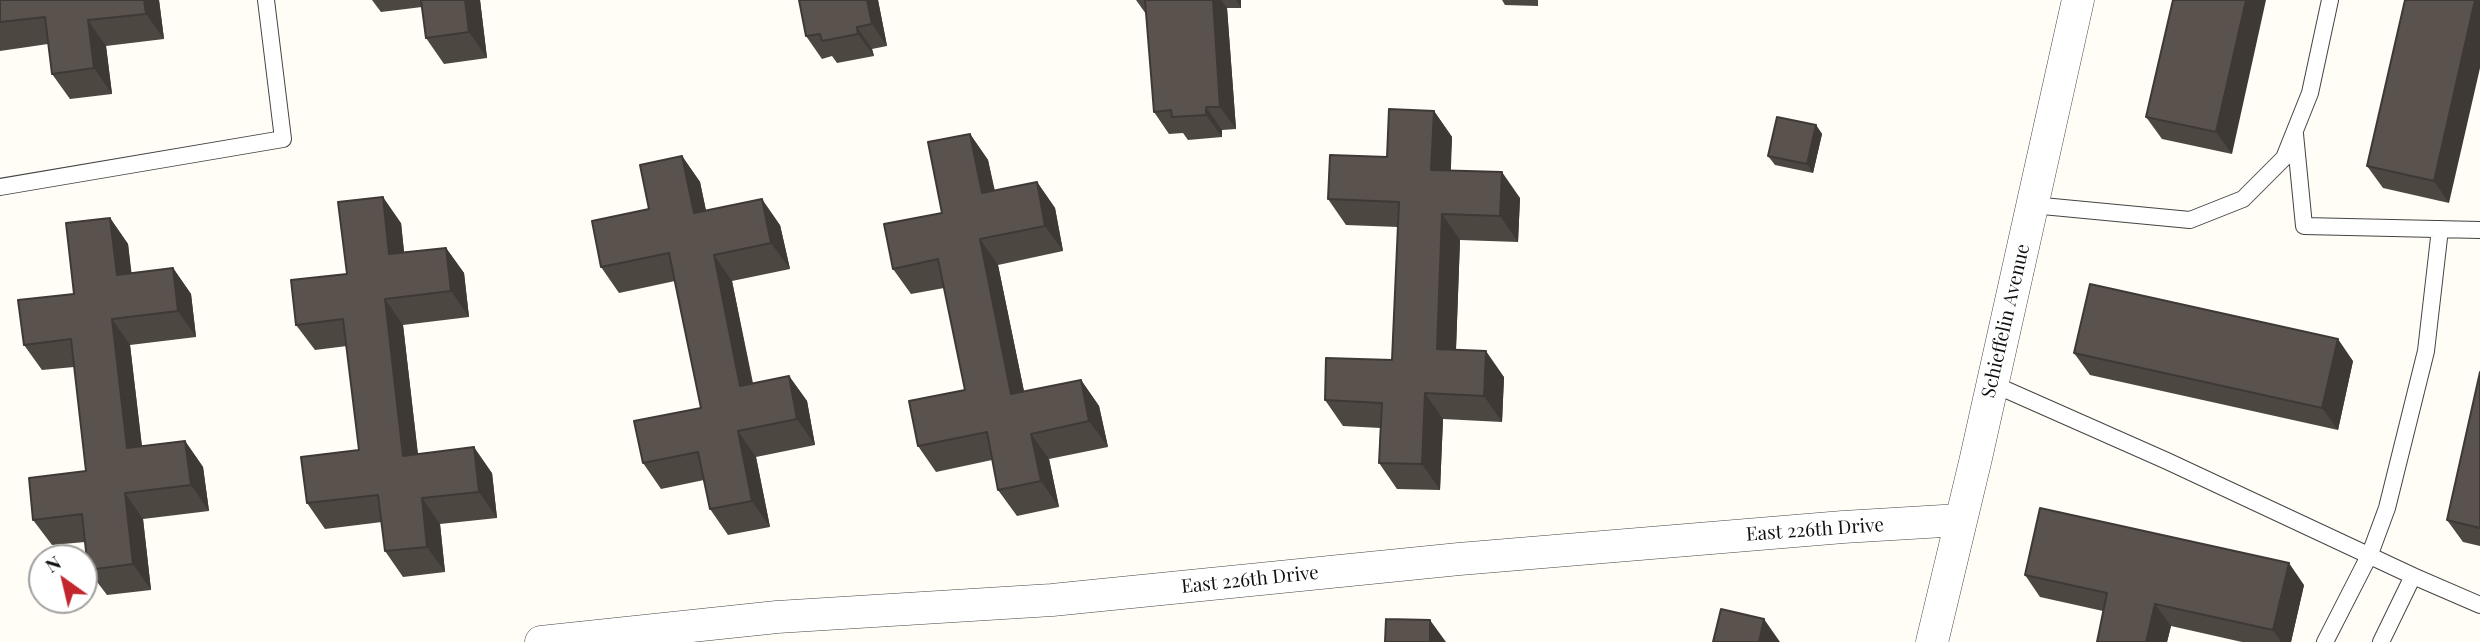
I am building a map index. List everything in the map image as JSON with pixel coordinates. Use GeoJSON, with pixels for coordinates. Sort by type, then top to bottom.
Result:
{"type":"FeatureCollection","features":[{"type":"Feature","properties":{"kind":"street","name":"Schieffelin Avenue"},"geometry":{"type":"LineString","coordinates":[[1932,642],[1993,384],[2078,0]]}},
{"type":"Feature","properties":{"kind":"street","name":"East 226th Drive"},"geometry":{"type":"LineString","coordinates":[[541,642],[777,617],[1052,600],[1459,559],[1843,527],[1960,520]]}},
{"type":"Feature","properties":{"kind":"lane"},"geometry":{"type":"LineString","coordinates":[[0,187],[283,139],[266,0]]}},
{"type":"Feature","properties":{"kind":"lane"},"geometry":{"type":"LineString","coordinates":[[2032,205],[2190,220],[2243,199],[2284,158],[2310,93],[2330,0]]}},
{"type":"Feature","properties":{"kind":"lane"},"geometry":{"type":"LineString","coordinates":[[2294,132],[2304,226],[2480,230]]}},
{"type":"Feature","properties":{"kind":"lane"},"geometry":{"type":"LineString","coordinates":[[2325,642],[2370,554],[2387,508],[2426,351],[2440,229]]}},
{"type":"Feature","properties":{"kind":"lane"},"geometry":{"type":"LineString","coordinates":[[1993,384],[2480,605]]}},
{"type":"Feature","properties":{"kind":"lane"},"geometry":{"type":"LineString","coordinates":[[2381,642],[2413,576]]}},
{"type":"Feature","properties":{"kind":"building"},"geometry":{"type":"Polygon","coordinates":[[[0,0],[144,0],[146,14],[88,20],[94,68],[52,74],[45,17],[0,22],[0,0]]]}},
{"type":"Feature","properties":{"kind":"building"},"geometry":{"type":"Polygon","coordinates":[[[421,0],[465,0],[469,32],[426,38],[421,0]]]}},
{"type":"Feature","properties":{"kind":"building"},"geometry":{"type":"Polygon","coordinates":[[[799,0],[867,0],[872,24],[857,27],[858,34],[822,41],[820,34],[806,36],[799,0]]]}},
{"type":"Feature","properties":{"kind":"building"},"geometry":{"type":"Polygon","coordinates":[[[1145,0],[1213,0],[1220,107],[1206,107],[1206,115],[1172,117],[1171,110],[1154,112],[1145,0]]]}},
{"type":"Feature","properties":{"kind":"building"},"geometry":{"type":"Polygon","coordinates":[[[2173,0],[2246,0],[2216,132],[2146,117],[2173,0]]]}},
{"type":"Feature","properties":{"kind":"building"},"geometry":{"type":"Polygon","coordinates":[[[2405,0],[2475,0],[2434,181],[2367,166],[2405,0]]]}},
{"type":"Feature","properties":{"kind":"building"},"geometry":{"type":"Polygon","coordinates":[[[1389,109],[1434,111],[1431,170],[1502,172],[1500,216],[1442,214],[1437,349],[1486,351],[1484,396],[1425,393],[1422,464],[1379,463],[1382,403],[1325,400],[1326,358],[1392,360],[1399,202],[1328,199],[1330,155],[1387,157],[1389,109]]]}},
{"type":"Feature","properties":{"kind":"building"},"geometry":{"type":"Polygon","coordinates":[[[1777,117],[1816,125],[1807,164],[1768,156],[1777,117]]]}},
{"type":"Feature","properties":{"kind":"building"},"geometry":{"type":"Polygon","coordinates":[[[970,134],[982,193],[1037,182],[1045,226],[980,239],[1011,394],[1081,380],[1089,421],[1031,434],[1041,481],[998,490],[987,432],[918,446],[909,401],[965,390],[938,259],[893,269],[884,224],[942,213],[928,142],[970,134]]]}},
{"type":"Feature","properties":{"kind":"building"},"geometry":{"type":"Polygon","coordinates":[[[682,156],[694,213],[762,199],[771,243],[714,255],[740,386],[789,376],[797,419],[738,431],[752,501],[710,509],[698,452],[643,463],[634,421],[701,408],[669,253],[601,267],[592,221],[649,209],[640,165],[682,156]]]}},
{"type":"Feature","properties":{"kind":"building"},"geometry":{"type":"Polygon","coordinates":[[[383,197],[389,254],[446,248],[451,291],[385,299],[403,456],[474,447],[479,492],[422,498],[427,547],[385,551],[378,495],[307,503],[301,457],[359,450],[343,319],[296,325],[291,280],[347,274],[338,202],[383,197]]]}},
{"type":"Feature","properties":{"kind":"building"},"geometry":{"type":"Polygon","coordinates":[[[110,218],[117,275],[173,268],[178,311],[112,319],[127,448],[185,441],[191,485],[125,493],[133,564],[98,569],[98,544],[85,544],[82,514],[33,520],[29,478],[86,471],[71,339],[24,345],[18,300],[74,294],[66,223],[110,218]]]}},
{"type":"Feature","properties":{"kind":"building"},"geometry":{"type":"Polygon","coordinates":[[[2090,284],[2338,339],[2322,408],[2074,353],[2090,284]]]}},
{"type":"Feature","properties":{"kind":"building"},"geometry":{"type":"Polygon","coordinates":[[[2480,372],[2480,528],[2447,520],[2480,372]]]}},
{"type":"Feature","properties":{"kind":"building"},"geometry":{"type":"Polygon","coordinates":[[[2040,508],[2289,563],[2273,630],[2155,604],[2146,642],[2097,642],[2107,593],[2025,575],[2040,508]]]}},
{"type":"Feature","properties":{"kind":"building"},"geometry":{"type":"Polygon","coordinates":[[[1721,609],[1764,619],[1759,642],[1713,642],[1721,609]]]}},
{"type":"Feature","properties":{"kind":"building"},"geometry":{"type":"Polygon","coordinates":[[[1386,619],[1430,620],[1430,642],[1385,642],[1386,619]]]}}]}
